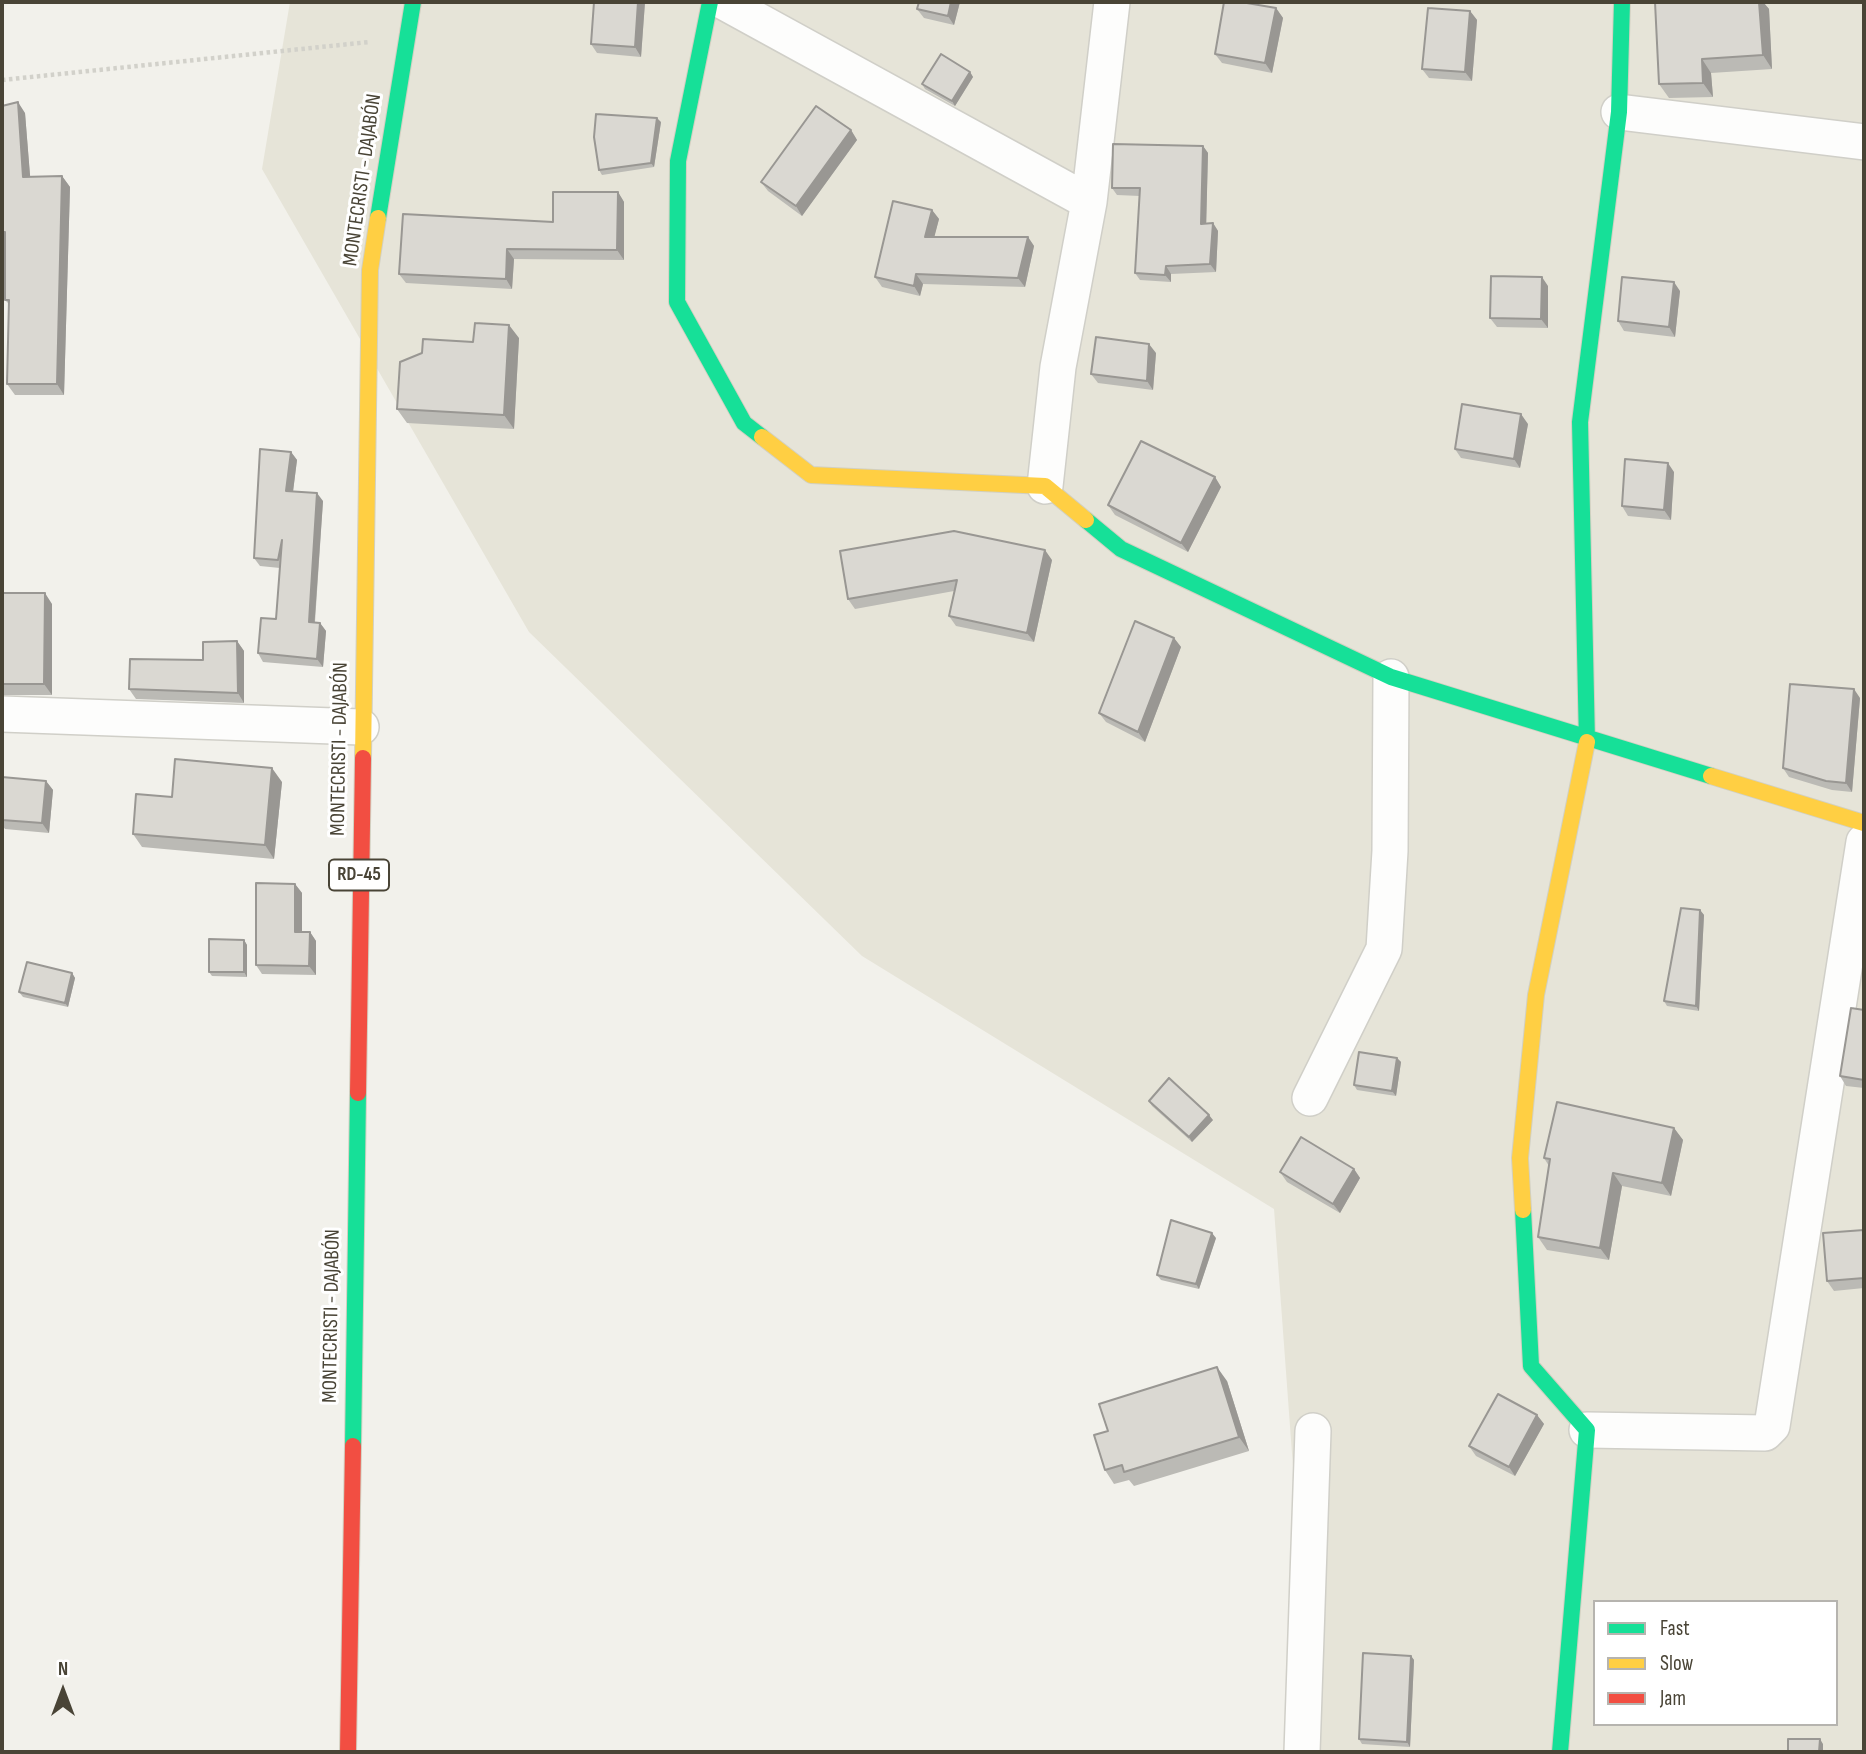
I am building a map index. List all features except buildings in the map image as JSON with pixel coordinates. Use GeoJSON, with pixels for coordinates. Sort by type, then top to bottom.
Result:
{"type":"FeatureCollection","features":[{"type":"Feature","properties":{"kind":"street","name":"MONTECRISTI - DAJABÓN"},"geometry":{"type":"LineString","coordinates":[[348,1752],[361,727],[370,270],[405,38],[413,2]]}},
{"type":"Feature","properties":{"kind":"street"},"geometry":{"type":"LineString","coordinates":[[710,2],[678,161],[677,302],[744,423],[811,475],[1045,486],[1121,549],[1391,677],[1864,823]]}},
{"type":"Feature","properties":{"kind":"street"},"geometry":{"type":"LineString","coordinates":[[724,2],[1089,202]]}},
{"type":"Feature","properties":{"kind":"street"},"geometry":{"type":"LineString","coordinates":[[1045,486],[1058,368],[1089,202],[1112,2]]}},
{"type":"Feature","properties":{"kind":"street"},"geometry":{"type":"LineString","coordinates":[[1560,1752],[1587,1430],[1531,1366],[1520,1158],[1536,995],[1588,738],[1580,422],[1619,112],[1622,2]]}},
{"type":"Feature","properties":{"kind":"street"},"geometry":{"type":"LineString","coordinates":[[1619,112],[1864,142]]}},
{"type":"Feature","properties":{"kind":"street"},"geometry":{"type":"LineString","coordinates":[[1310,1098],[1384,949],[1390,851],[1391,677]]}},
{"type":"Feature","properties":{"kind":"street"},"geometry":{"type":"LineString","coordinates":[[2,715],[361,727]]}},
{"type":"Feature","properties":{"kind":"street"},"geometry":{"type":"LineString","coordinates":[[1587,1430],[1765,1433],[1773,1426],[1864,842]]}},
{"type":"Feature","properties":{"kind":"street"},"geometry":{"type":"LineString","coordinates":[[1302,1752],[1313,1431]]}},
{"type":"Feature","properties":{"kind":"path"},"geometry":{"type":"LineString","coordinates":[[2,80],[405,38]]}},
{"type":"Feature","properties":{"kind":"shaded area"},"geometry":{"type":"Polygon","coordinates":[[[290,2],[1864,2],[1864,1752],[1314,1752],[1274,1209],[862,956],[529,632],[262,169],[290,2]]]}},
{"type":"Feature","properties":{"kind":"traffic: fast"},"geometry":{"type":"LineString","coordinates":[[378,218],[413,2]]}},
{"type":"Feature","properties":{"kind":"traffic: fast"},"geometry":{"type":"LineString","coordinates":[[710,2],[678,161],[677,302],[744,423],[762,437]]}},
{"type":"Feature","properties":{"kind":"traffic: fast"},"geometry":{"type":"LineString","coordinates":[[1587,742],[1580,422],[1619,112],[1622,2]]}},
{"type":"Feature","properties":{"kind":"traffic: fast"},"geometry":{"type":"LineString","coordinates":[[1086,520],[1121,549],[1391,677],[1711,776]]}},
{"type":"Feature","properties":{"kind":"traffic: fast"},"geometry":{"type":"LineString","coordinates":[[353,1446],[358,1093]]}},
{"type":"Feature","properties":{"kind":"traffic: fast"},"geometry":{"type":"LineString","coordinates":[[1523,1210],[1531,1366],[1587,1430],[1560,1752]]}},
{"type":"Feature","properties":{"kind":"traffic: slow"},"geometry":{"type":"LineString","coordinates":[[363,758],[370,270],[378,218]]}},
{"type":"Feature","properties":{"kind":"traffic: slow"},"geometry":{"type":"LineString","coordinates":[[762,437],[811,475],[1045,486],[1086,520]]}},
{"type":"Feature","properties":{"kind":"traffic: slow"},"geometry":{"type":"LineString","coordinates":[[1523,1210],[1520,1158],[1536,995],[1587,742]]}},
{"type":"Feature","properties":{"kind":"traffic: slow"},"geometry":{"type":"LineString","coordinates":[[1711,776],[1864,823]]}},
{"type":"Feature","properties":{"kind":"traffic: jam"},"geometry":{"type":"LineString","coordinates":[[358,1093],[363,758]]}},
{"type":"Feature","properties":{"kind":"traffic: jam"},"geometry":{"type":"LineString","coordinates":[[348,1752],[353,1446]]}}]}
